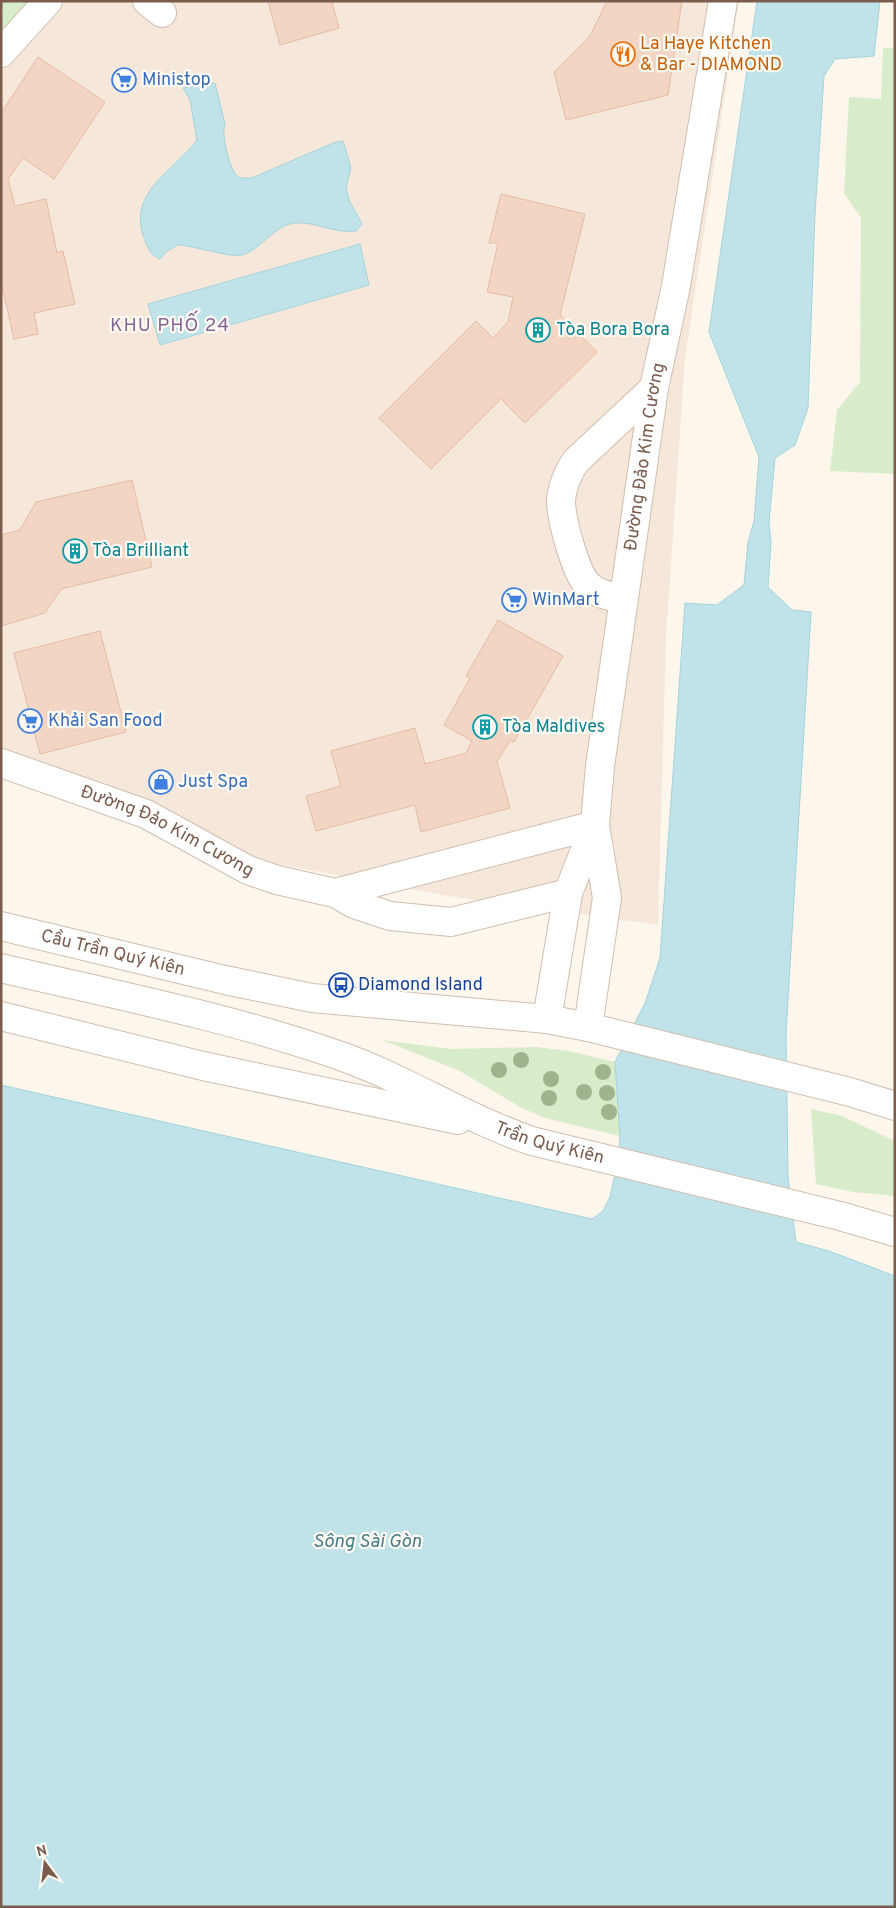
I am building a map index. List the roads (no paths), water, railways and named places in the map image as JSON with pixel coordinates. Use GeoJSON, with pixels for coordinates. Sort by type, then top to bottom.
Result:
{"type":"FeatureCollection","features":[{"type":"Feature","properties":{"kind":"street"},"geometry":{"type":"LineString","coordinates":[[1,53],[48,1]]}},
{"type":"Feature","properties":{"kind":"street","name":"Đường Đảo Kim Cương"},"geometry":{"type":"LineString","coordinates":[[588,1027],[607,898],[595,825],[600,766],[622,599],[654,388],[676,286],[724,1]]}},
{"type":"Feature","properties":{"kind":"street"},"geometry":{"type":"LineString","coordinates":[[622,599],[600,593],[587,584],[579,571],[561,502],[568,472],[576,460],[654,388]]}},
{"type":"Feature","properties":{"kind":"street","name":"Đường Đảo Kim Cương"},"geometry":{"type":"LineString","coordinates":[[5,768],[146,814],[248,870],[277,880],[335,893],[371,911],[390,916],[435,922],[468,919],[568,893]]}},
{"type":"Feature","properties":{"kind":"street","name":"Đường Đảo Kim Cương"},"geometry":{"type":"LineString","coordinates":[[547,1019],[568,893],[595,825]]}},
{"type":"Feature","properties":{"kind":"street","name":"Đường Đảo Kim Cương"},"geometry":{"type":"LineString","coordinates":[[335,893],[595,825]]}},
{"type":"Feature","properties":{"kind":"street","name":"Cầu Trần Quý Kiên"},"geometry":{"type":"LineString","coordinates":[[1,926],[226,980],[312,998],[547,1019]]}},
{"type":"Feature","properties":{"kind":"street","name":"Trần Quý Kiên"},"geometry":{"type":"LineString","coordinates":[[1,968],[216,1020],[336,1054],[418,1089],[492,1128],[570,1152],[889,1227]]}},
{"type":"Feature","properties":{"kind":"street"},"geometry":{"type":"LineString","coordinates":[[1,1016],[203,1066],[492,1128]]}},
{"type":"Feature","properties":{"kind":"street"},"geometry":{"type":"LineString","coordinates":[[547,1019],[617,1033],[850,1092],[895,1106]]}},
{"type":"Feature","properties":{"kind":"water","name":"Sông Sài Gòn"},"geometry":{"type":"Polygon","coordinates":[[[757,1],[880,1],[874,56],[835,59],[824,76],[815,214],[808,408],[795,445],[775,458],[769,522],[771,543],[768,587],[792,610],[811,612],[786,1034],[788,1177],[796,1242],[829,1251],[895,1276],[895,1907],[1,1907],[1,1085],[592,1219],[603,1211],[610,1197],[618,1160],[620,1136],[615,1062],[645,1003],[660,958],[685,603],[717,605],[744,585],[748,542],[754,521],[759,457],[709,332],[757,1]]]}},
{"type":"Feature","properties":{"kind":"water"},"geometry":{"type":"Polygon","coordinates":[[[215,83],[225,124],[226,150],[233,171],[239,177],[252,178],[333,143],[343,141],[351,168],[346,187],[349,200],[362,224],[356,231],[340,231],[310,224],[294,223],[280,228],[256,248],[242,255],[228,255],[177,245],[166,252],[160,259],[151,252],[143,235],[140,220],[142,206],[156,182],[197,140],[190,100],[183,88],[215,83]]]}},
{"type":"Feature","properties":{"kind":"water"},"geometry":{"type":"Polygon","coordinates":[[[360,244],[369,285],[160,345],[148,304],[360,244]]]}},
{"type":"Feature","properties":{"kind":"place","name":"La Haye Kitchen & Bar - DIAMOND"},"geometry":{"type":"Point","coordinates":[623,54]}},
{"type":"Feature","properties":{"kind":"place","name":"Ministop"},"geometry":{"type":"Point","coordinates":[124,80]}},
{"type":"Feature","properties":{"kind":"place","name":"Tòa Bora Bora"},"geometry":{"type":"Point","coordinates":[538,330]}},
{"type":"Feature","properties":{"kind":"place","name":"Tòa Brilliant"},"geometry":{"type":"Point","coordinates":[75,551]}},
{"type":"Feature","properties":{"kind":"place","name":"WinMart"},"geometry":{"type":"Point","coordinates":[514,600]}},
{"type":"Feature","properties":{"kind":"place","name":"Khải San Food"},"geometry":{"type":"Point","coordinates":[30,721]}},
{"type":"Feature","properties":{"kind":"place","name":"Tòa Maldives"},"geometry":{"type":"Point","coordinates":[485,727]}},
{"type":"Feature","properties":{"kind":"place","name":"Just Spa"},"geometry":{"type":"Point","coordinates":[161,782]}},
{"type":"Feature","properties":{"kind":"place","name":"Diamond Island"},"geometry":{"type":"Point","coordinates":[341,985]}},
{"type":"Feature","properties":{"kind":"district","name":"KHU PHỐ 24"},"geometry":{"type":"Point","coordinates":[170,326]}}]}
